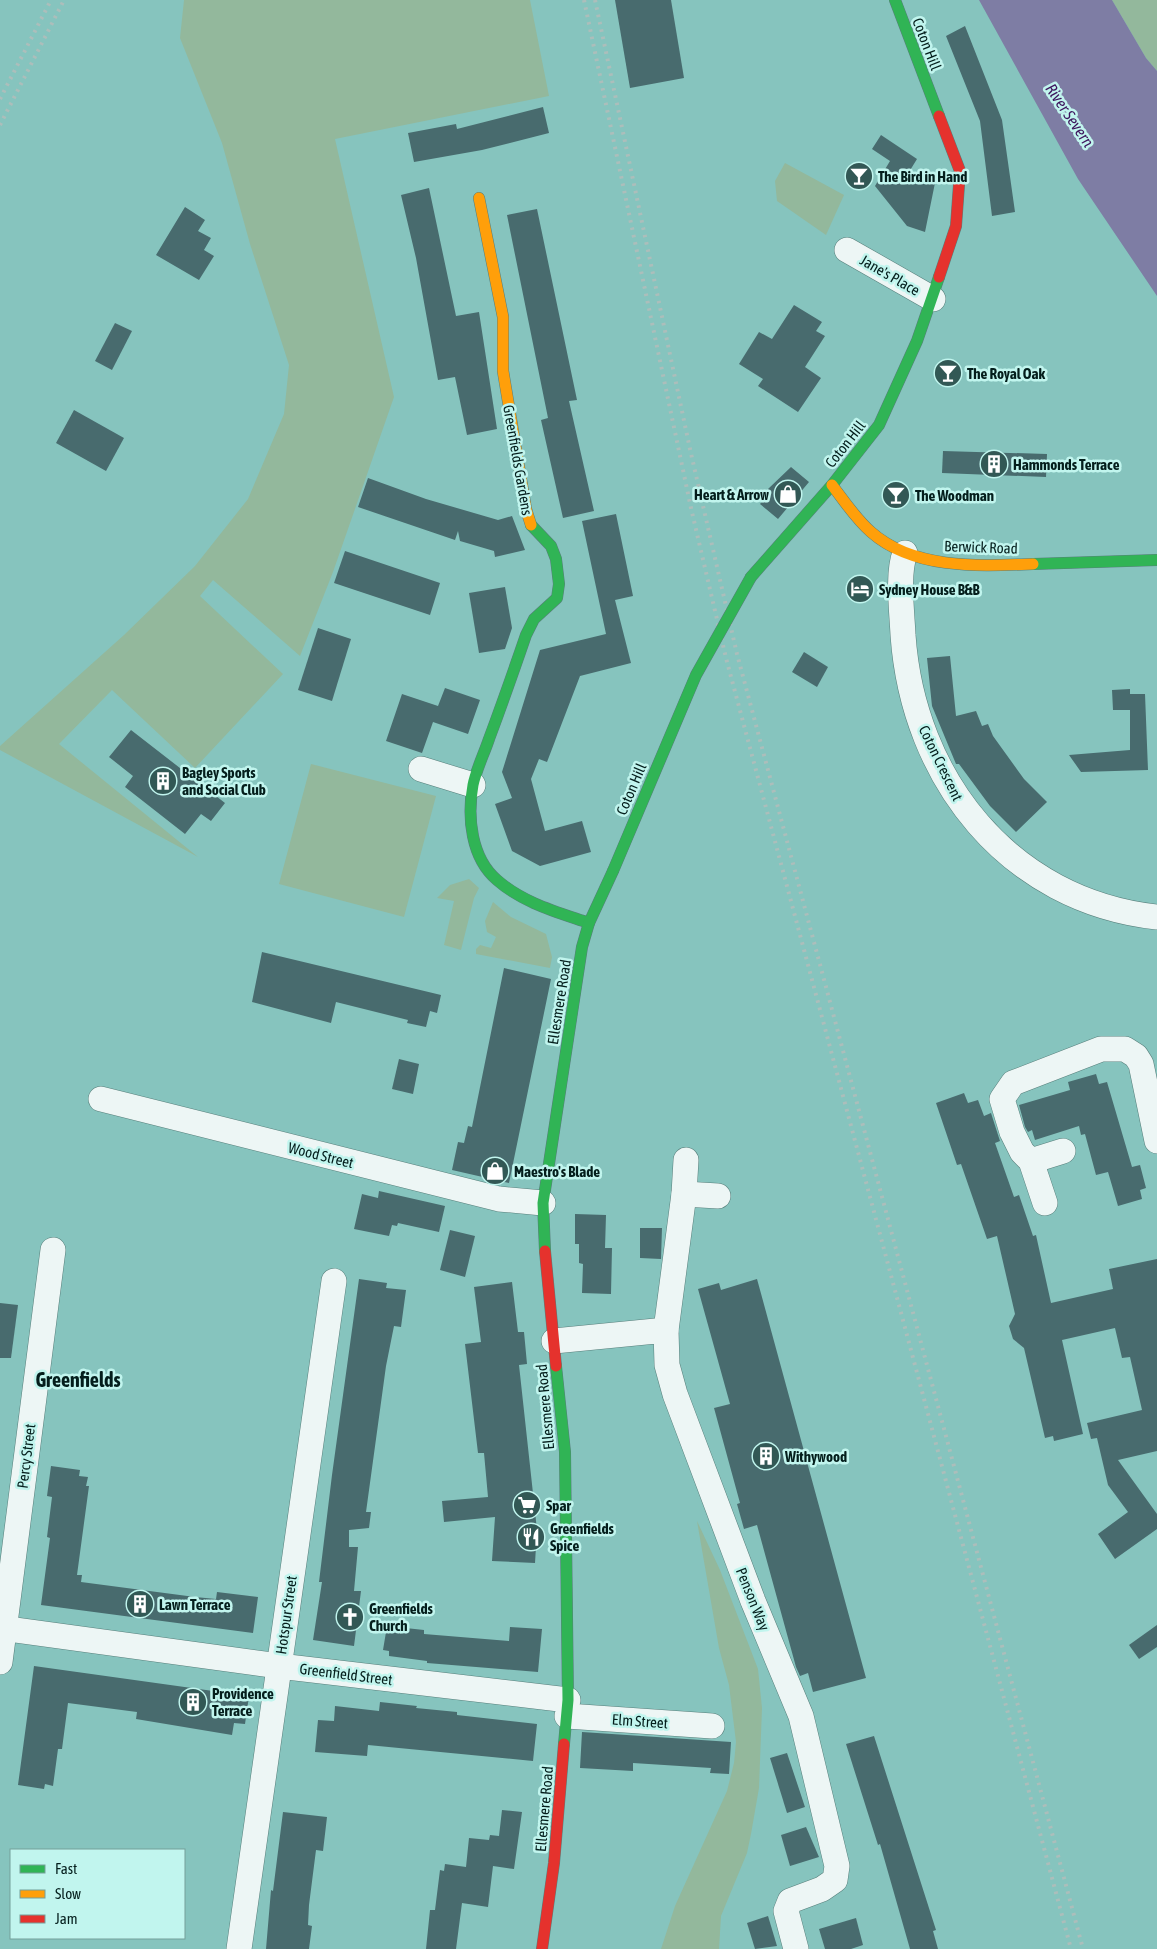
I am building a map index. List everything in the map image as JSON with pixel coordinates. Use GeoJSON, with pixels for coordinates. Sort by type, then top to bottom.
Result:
{"type":"FeatureCollection","features":[{"type":"Feature","properties":{"kind":"main road","name":"Coton Hill"},"geometry":{"type":"LineString","coordinates":[[613,871],[696,675],[752,577],[832,485],[879,425],[887,412],[933,299],[956,226],[960,171],[895,0]]}},
{"type":"Feature","properties":{"kind":"main road","name":"Greenfields Gardens"},"geometry":{"type":"LineString","coordinates":[[479,198],[506,336],[502,354],[502,371],[526,510],[530,524],[551,546],[556,559],[559,584],[557,598],[534,619],[526,635],[473,785],[471,821],[481,861],[495,879],[508,890],[535,904],[589,923]]}},
{"type":"Feature","properties":{"kind":"main road","name":"Berwick Road"},"geometry":{"type":"LineString","coordinates":[[832,485],[867,528],[885,543],[905,553],[938,561],[971,564],[1157,560]]}},
{"type":"Feature","properties":{"kind":"main road","name":"Ellesmere Road"},"geometry":{"type":"LineString","coordinates":[[542,1949],[554,1863],[568,1708],[565,1452],[544,1245],[543,1204],[582,947],[589,923],[613,871]]}},
{"type":"Feature","properties":{"kind":"street","name":"Jane's Place"},"geometry":{"type":"LineString","coordinates":[[847,250],[933,299]]}},
{"type":"Feature","properties":{"kind":"street","name":"Coton Crescent"},"geometry":{"type":"LineString","coordinates":[[905,553],[901,562],[902,624],[904,648],[915,707],[936,758],[963,808],[1001,848],[1029,870],[1062,890],[1101,905],[1157,917]]}},
{"type":"Feature","properties":{"kind":"street"},"geometry":{"type":"LineString","coordinates":[[422,769],[473,785]]}},
{"type":"Feature","properties":{"kind":"street"},"geometry":{"type":"LineString","coordinates":[[1045,1203],[1031,1161],[1022,1152],[1012,1132],[1002,1099],[1013,1083],[1101,1049],[1125,1049],[1136,1056],[1141,1064],[1157,1141]]}},
{"type":"Feature","properties":{"kind":"street","name":"Wood Street"},"geometry":{"type":"LineString","coordinates":[[101,1100],[499,1199],[543,1204]]}},
{"type":"Feature","properties":{"kind":"street"},"geometry":{"type":"LineString","coordinates":[[1031,1161],[1063,1151]]}},
{"type":"Feature","properties":{"kind":"street"},"geometry":{"type":"LineString","coordinates":[[554,1341],[666,1330],[684,1194],[686,1160]]}},
{"type":"Feature","properties":{"kind":"street"},"geometry":{"type":"LineString","coordinates":[[684,1194],[718,1196]]}},
{"type":"Feature","properties":{"kind":"street","name":"Percy Street"},"geometry":{"type":"LineString","coordinates":[[0,1662],[2,1629],[53,1250]]}},
{"type":"Feature","properties":{"kind":"street","name":"Hotspur Street"},"geometry":{"type":"LineString","coordinates":[[239,1949],[334,1281]]}},
{"type":"Feature","properties":{"kind":"street","name":"Penson Way"},"geometry":{"type":"LineString","coordinates":[[666,1330],[667,1365],[675,1394],[752,1601],[801,1716],[837,1866],[835,1880],[822,1889],[790,1900],[786,1910],[796,1949]]}},
{"type":"Feature","properties":{"kind":"street","name":"Greenfield Street"},"geometry":{"type":"LineString","coordinates":[[2,1629],[279,1666],[568,1708]]}},
{"type":"Feature","properties":{"kind":"street","name":"Elm Street"},"geometry":{"type":"LineString","coordinates":[[568,1708],[712,1726]]}},
{"type":"Feature","properties":{"kind":"green space"},"geometry":{"type":"Polygon","coordinates":[[[184,0],[530,0],[549,96],[335,139],[394,397],[333,572],[300,656],[213,580],[200,596],[283,674],[195,768],[112,690],[59,744],[198,857],[0,750],[0,746],[124,635],[195,566],[248,499],[284,414],[289,365],[250,244],[222,143],[180,38],[184,0]]]}},
{"type":"Feature","properties":{"kind":"green space"},"geometry":{"type":"Polygon","coordinates":[[[1112,0],[1157,0],[1157,71],[1146,58],[1112,0]]]}},
{"type":"Feature","properties":{"kind":"green space"},"geometry":{"type":"Polygon","coordinates":[[[785,163],[844,195],[826,235],[777,201],[775,181],[785,163]]]}},
{"type":"Feature","properties":{"kind":"green space"},"geometry":{"type":"Polygon","coordinates":[[[311,764],[436,796],[404,917],[279,884],[311,764]]]}},
{"type":"Feature","properties":{"kind":"green space"},"geometry":{"type":"Polygon","coordinates":[[[469,879],[479,888],[474,898],[461,950],[444,945],[454,901],[437,898],[450,885],[469,879]]]}},
{"type":"Feature","properties":{"kind":"green space"},"geometry":{"type":"Polygon","coordinates":[[[493,902],[511,917],[546,934],[552,957],[550,968],[476,954],[476,949],[480,945],[491,948],[496,937],[487,932],[485,921],[493,902]]]}},
{"type":"Feature","properties":{"kind":"green space"},"geometry":{"type":"Polygon","coordinates":[[[697,1521],[720,1570],[758,1669],[762,1708],[759,1788],[747,1853],[721,1916],[719,1949],[661,1949],[675,1906],[727,1791],[734,1763],[736,1742],[729,1685],[719,1648],[697,1521]]]}},
{"type":"Feature","properties":{"kind":"water","name":"River Severn"},"geometry":{"type":"Polygon","coordinates":[[[979,0],[1112,0],[1146,58],[1157,71],[1157,296],[1078,179],[979,0]]]}},
{"type":"Feature","properties":{"kind":"building"},"geometry":{"type":"Polygon","coordinates":[[[615,0],[671,0],[684,78],[630,88],[615,0]]]}},
{"type":"Feature","properties":{"kind":"building"},"geometry":{"type":"Polygon","coordinates":[[[965,26],[1002,120],[1015,212],[992,216],[980,121],[946,36],[965,26]]]}},
{"type":"Feature","properties":{"kind":"building"},"geometry":{"type":"Polygon","coordinates":[[[543,107],[549,133],[482,150],[414,162],[408,133],[456,124],[457,129],[543,107]]]}},
{"type":"Feature","properties":{"kind":"building"},"geometry":{"type":"Polygon","coordinates":[[[881,135],[917,159],[909,172],[936,178],[925,232],[907,226],[875,186],[890,161],[872,149],[881,135]]]}},
{"type":"Feature","properties":{"kind":"building"},"geometry":{"type":"Polygon","coordinates":[[[429,188],[456,316],[479,312],[497,429],[467,435],[455,377],[438,380],[416,258],[401,195],[429,188]]]}},
{"type":"Feature","properties":{"kind":"building"},"geometry":{"type":"Polygon","coordinates":[[[185,207],[205,220],[198,231],[211,238],[204,250],[214,256],[199,280],[156,255],[185,207]]]}},
{"type":"Feature","properties":{"kind":"building"},"geometry":{"type":"Polygon","coordinates":[[[537,209],[577,400],[569,401],[594,511],[563,518],[541,420],[548,418],[507,215],[537,209]]]}},
{"type":"Feature","properties":{"kind":"building"},"geometry":{"type":"Polygon","coordinates":[[[794,305],[822,322],[816,331],[825,336],[805,367],[821,378],[798,412],[758,386],[763,379],[739,364],[759,332],[772,339],[794,305]]]}},
{"type":"Feature","properties":{"kind":"building"},"geometry":{"type":"Polygon","coordinates":[[[115,323],[132,331],[112,370],[95,361],[115,323]]]}},
{"type":"Feature","properties":{"kind":"building"},"geometry":{"type":"Polygon","coordinates":[[[74,410],[124,438],[106,471],[56,443],[74,410]]]}},
{"type":"Feature","properties":{"kind":"building","name":"Hammonds Terrace"},"geometry":{"type":"Polygon","coordinates":[[[943,451],[1047,454],[1046,477],[942,473],[943,451]]]}},
{"type":"Feature","properties":{"kind":"building"},"geometry":{"type":"Polygon","coordinates":[[[791,467],[809,482],[778,519],[760,504],[770,492],[768,489],[791,467]]]}},
{"type":"Feature","properties":{"kind":"building"},"geometry":{"type":"Polygon","coordinates":[[[368,478],[426,499],[498,520],[512,516],[525,550],[495,557],[494,551],[460,541],[458,531],[455,540],[358,507],[368,478]]]}},
{"type":"Feature","properties":{"kind":"building"},"geometry":{"type":"Polygon","coordinates":[[[616,514],[633,596],[615,600],[631,663],[580,676],[547,762],[539,759],[531,779],[545,831],[582,821],[591,852],[540,866],[512,851],[495,804],[512,798],[502,772],[540,650],[606,634],[582,521],[616,514]]]}},
{"type":"Feature","properties":{"kind":"building"},"geometry":{"type":"Polygon","coordinates":[[[345,551],[440,583],[430,615],[334,583],[345,551]]]}},
{"type":"Feature","properties":{"kind":"building"},"geometry":{"type":"Polygon","coordinates":[[[505,587],[512,628],[505,649],[479,653],[469,593],[505,587]]]}},
{"type":"Feature","properties":{"kind":"building"},"geometry":{"type":"Polygon","coordinates":[[[318,628],[351,639],[332,701],[298,690],[318,628]]]}},
{"type":"Feature","properties":{"kind":"building"},"geometry":{"type":"Polygon","coordinates":[[[804,652],[828,667],[817,687],[792,672],[804,652]]]}},
{"type":"Feature","properties":{"kind":"building"},"geometry":{"type":"Polygon","coordinates":[[[950,656],[956,716],[976,711],[982,726],[988,724],[993,736],[1024,779],[1047,802],[1016,832],[990,806],[959,764],[956,764],[932,706],[927,658],[950,656]]]}},
{"type":"Feature","properties":{"kind":"building"},"geometry":{"type":"Polygon","coordinates":[[[445,688],[480,700],[468,734],[433,722],[422,753],[386,741],[402,694],[438,706],[445,688]]]}},
{"type":"Feature","properties":{"kind":"building"},"geometry":{"type":"Polygon","coordinates":[[[1130,689],[1130,694],[1145,694],[1148,770],[1081,772],[1069,755],[1130,750],[1130,710],[1113,710],[1112,690],[1130,689]]]}},
{"type":"Feature","properties":{"kind":"building","name":"Bagley Sports and Social Club"},"geometry":{"type":"Polygon","coordinates":[[[131,730],[225,803],[211,821],[201,814],[185,834],[125,787],[133,776],[109,757],[131,730]]]}},
{"type":"Feature","properties":{"kind":"building"},"geometry":{"type":"Polygon","coordinates":[[[262,952],[441,995],[437,1013],[430,1011],[426,1027],[407,1023],[408,1020],[336,1002],[331,1023],[252,1002],[262,952]]]}},
{"type":"Feature","properties":{"kind":"building"},"geometry":{"type":"Polygon","coordinates":[[[504,968],[551,979],[509,1183],[452,1170],[458,1142],[464,1143],[468,1126],[472,1127],[504,968]]]}},
{"type":"Feature","properties":{"kind":"building"},"geometry":{"type":"Polygon","coordinates":[[[399,1059],[419,1064],[413,1094],[392,1089],[399,1059]]]}},
{"type":"Feature","properties":{"kind":"building"},"geometry":{"type":"Polygon","coordinates":[[[1096,1074],[1099,1084],[1107,1082],[1132,1167],[1140,1165],[1146,1188],[1140,1190],[1142,1199],[1118,1206],[1108,1172],[1096,1175],[1085,1134],[1081,1135],[1079,1126],[1035,1140],[1032,1130],[1028,1132],[1025,1127],[1019,1105],[1070,1090],[1068,1082],[1096,1074]]]}},
{"type":"Feature","properties":{"kind":"building"},"geometry":{"type":"Polygon","coordinates":[[[964,1093],[968,1103],[978,1100],[984,1116],[991,1113],[1000,1141],[995,1143],[1014,1197],[1019,1195],[1033,1236],[1036,1235],[1051,1303],[1113,1289],[1109,1269],[1157,1259],[1157,1451],[1118,1460],[1157,1514],[1157,1529],[1115,1559],[1098,1534],[1128,1512],[1108,1485],[1097,1438],[1091,1439],[1087,1423],[1142,1410],[1130,1357],[1122,1358],[1115,1328],[1062,1340],[1083,1434],[1054,1441],[1053,1436],[1045,1438],[1024,1348],[1013,1339],[1009,1326],[1015,1314],[997,1236],[987,1239],[961,1164],[957,1165],[936,1103],[964,1093]]]}},
{"type":"Feature","properties":{"kind":"building"},"geometry":{"type":"Polygon","coordinates":[[[379,1191],[445,1206],[439,1232],[398,1223],[397,1226],[392,1225],[389,1236],[354,1229],[362,1194],[378,1198],[379,1191]]]}},
{"type":"Feature","properties":{"kind":"building"},"geometry":{"type":"Polygon","coordinates":[[[575,1214],[606,1215],[605,1248],[612,1248],[611,1294],[582,1293],[583,1264],[579,1263],[579,1244],[575,1244],[575,1214]]]}},
{"type":"Feature","properties":{"kind":"building"},"geometry":{"type":"Polygon","coordinates":[[[640,1228],[662,1228],[661,1259],[640,1258],[640,1228]]]}},
{"type":"Feature","properties":{"kind":"building"},"geometry":{"type":"Polygon","coordinates":[[[450,1230],[475,1236],[465,1277],[440,1270],[450,1230]]]}},
{"type":"Feature","properties":{"kind":"building"},"geometry":{"type":"Polygon","coordinates":[[[359,1279],[387,1283],[386,1288],[406,1290],[401,1327],[394,1326],[386,1366],[366,1512],[371,1512],[369,1528],[349,1530],[349,1547],[358,1547],[354,1591],[361,1591],[354,1646],[313,1640],[322,1582],[319,1582],[332,1475],[359,1279]]]}},
{"type":"Feature","properties":{"kind":"building","name":"Withywood"},"geometry":{"type":"Polygon","coordinates":[[[757,1279],[866,1678],[813,1692],[808,1673],[800,1676],[796,1667],[757,1525],[744,1529],[737,1504],[740,1503],[714,1408],[730,1404],[698,1289],[719,1283],[721,1290],[757,1279]]]}},
{"type":"Feature","properties":{"kind":"building"},"geometry":{"type":"Polygon","coordinates":[[[512,1282],[518,1332],[524,1332],[527,1364],[519,1365],[537,1530],[535,1563],[492,1561],[495,1517],[444,1522],[442,1501],[488,1497],[484,1453],[478,1453],[465,1344],[481,1342],[474,1287],[512,1282]]]}},
{"type":"Feature","properties":{"kind":"building"},"geometry":{"type":"Polygon","coordinates":[[[0,1303],[18,1305],[11,1358],[0,1358],[0,1303]]]}},
{"type":"Feature","properties":{"kind":"building"},"geometry":{"type":"Polygon","coordinates":[[[51,1466],[80,1470],[79,1476],[88,1477],[86,1486],[89,1486],[77,1575],[82,1575],[81,1582],[216,1599],[217,1592],[258,1597],[253,1633],[41,1605],[50,1538],[47,1537],[52,1497],[47,1496],[51,1466]]]}},
{"type":"Feature","properties":{"kind":"building"},"geometry":{"type":"Polygon","coordinates":[[[1157,1625],[1157,1647],[1139,1659],[1129,1645],[1157,1625]]]}},
{"type":"Feature","properties":{"kind":"building"},"geometry":{"type":"Polygon","coordinates":[[[387,1626],[424,1630],[424,1634],[509,1641],[510,1627],[542,1629],[538,1672],[427,1663],[427,1661],[389,1656],[389,1651],[383,1650],[387,1626]]]}},
{"type":"Feature","properties":{"kind":"building"},"geometry":{"type":"Polygon","coordinates":[[[34,1666],[249,1696],[245,1724],[234,1723],[232,1735],[136,1719],[137,1712],[68,1703],[62,1749],[58,1749],[53,1786],[45,1784],[44,1789],[18,1785],[34,1666]]]}},
{"type":"Feature","properties":{"kind":"building"},"geometry":{"type":"Polygon","coordinates":[[[380,1702],[457,1712],[457,1715],[537,1724],[533,1761],[368,1745],[367,1756],[315,1752],[318,1720],[334,1721],[335,1706],[379,1711],[380,1702]]]}},
{"type":"Feature","properties":{"kind":"building"},"geometry":{"type":"Polygon","coordinates":[[[582,1732],[731,1742],[729,1774],[710,1773],[711,1768],[633,1763],[633,1771],[580,1768],[582,1732]]]}},
{"type":"Feature","properties":{"kind":"building"},"geometry":{"type":"Polygon","coordinates":[[[874,1736],[936,1930],[933,1931],[938,1949],[910,1949],[880,1844],[878,1845],[846,1744],[874,1736]]]}},
{"type":"Feature","properties":{"kind":"building"},"geometry":{"type":"Polygon","coordinates":[[[787,1753],[805,1807],[787,1813],[770,1758],[787,1753]]]}},
{"type":"Feature","properties":{"kind":"building"},"geometry":{"type":"Polygon","coordinates":[[[502,1810],[522,1812],[514,1869],[493,1866],[488,1907],[462,1903],[456,1949],[426,1949],[430,1910],[435,1910],[440,1870],[444,1871],[445,1864],[466,1867],[469,1838],[489,1840],[490,1835],[499,1836],[502,1810]]]}},
{"type":"Feature","properties":{"kind":"building"},"geometry":{"type":"Polygon","coordinates":[[[283,1812],[327,1817],[323,1851],[316,1850],[309,1905],[308,1925],[312,1926],[309,1949],[266,1949],[271,1890],[273,1891],[283,1812]]]}},
{"type":"Feature","properties":{"kind":"building"},"geometry":{"type":"Polygon","coordinates":[[[806,1827],[819,1857],[790,1866],[781,1835],[806,1827]]]}},
{"type":"Feature","properties":{"kind":"building"},"geometry":{"type":"Polygon","coordinates":[[[768,1916],[777,1946],[755,1949],[747,1923],[768,1916]]]}},
{"type":"Feature","properties":{"kind":"building"},"geometry":{"type":"Polygon","coordinates":[[[856,1918],[863,1945],[851,1949],[825,1949],[819,1929],[856,1918]]]}},
{"type":"Feature","properties":{"kind":"railway"},"geometry":{"type":"LineString","coordinates":[[0,99],[51,0]]}},
{"type":"Feature","properties":{"kind":"railway"},"geometry":{"type":"LineString","coordinates":[[0,125],[64,0]]}},
{"type":"Feature","properties":{"kind":"railway"},"geometry":{"type":"LineString","coordinates":[[584,0],[691,508],[726,658],[1071,1949]]}},
{"type":"Feature","properties":{"kind":"railway"},"geometry":{"type":"LineString","coordinates":[[595,0],[690,449],[737,654],[1083,1949]]}},
{"type":"Feature","properties":{"kind":"traffic: fast"},"geometry":{"type":"LineString","coordinates":[[895,0],[939,116]]}},
{"type":"Feature","properties":{"kind":"traffic: fast"},"geometry":{"type":"LineString","coordinates":[[751,577],[832,485],[879,425],[917,341],[939,277]]}},
{"type":"Feature","properties":{"kind":"traffic: fast"},"geometry":{"type":"LineString","coordinates":[[531,525],[551,546],[556,559],[559,584],[557,598],[534,619],[526,635],[474,779],[471,797],[471,823],[476,849],[481,860],[497,880],[529,901],[589,923]]}},
{"type":"Feature","properties":{"kind":"traffic: fast"},"geometry":{"type":"LineString","coordinates":[[1033,564],[1157,560]]}},
{"type":"Feature","properties":{"kind":"traffic: fast"},"geometry":{"type":"LineString","coordinates":[[613,871],[696,675],[751,577]]}},
{"type":"Feature","properties":{"kind":"traffic: fast"},"geometry":{"type":"LineString","coordinates":[[545,1251],[543,1203],[582,947],[589,923],[613,871]]}},
{"type":"Feature","properties":{"kind":"traffic: fast"},"geometry":{"type":"LineString","coordinates":[[556,1366],[565,1452],[568,1700],[564,1744]]}},
{"type":"Feature","properties":{"kind":"traffic: slow"},"geometry":{"type":"LineString","coordinates":[[479,198],[503,317],[503,371],[526,509],[531,525]]}},
{"type":"Feature","properties":{"kind":"traffic: slow"},"geometry":{"type":"LineString","coordinates":[[832,485],[855,516],[871,532],[888,544],[907,553],[927,559],[970,565],[1033,564]]}},
{"type":"Feature","properties":{"kind":"traffic: jam"},"geometry":{"type":"LineString","coordinates":[[939,116],[960,171],[956,226],[939,277]]}},
{"type":"Feature","properties":{"kind":"traffic: jam"},"geometry":{"type":"LineString","coordinates":[[545,1251],[556,1366]]}},
{"type":"Feature","properties":{"kind":"traffic: jam"},"geometry":{"type":"LineString","coordinates":[[542,1949],[554,1863],[564,1744]]}},
{"type":"Feature","properties":{"kind":"place","name":"The Bird in Hand"},"geometry":{"type":"Point","coordinates":[859,176]}},
{"type":"Feature","properties":{"kind":"place","name":"The Royal Oak"},"geometry":{"type":"Point","coordinates":[948,373]}},
{"type":"Feature","properties":{"kind":"place","name":"Hammonds Terrace"},"geometry":{"type":"Point","coordinates":[994,464]}},
{"type":"Feature","properties":{"kind":"place","name":"Heart & Arrow"},"geometry":{"type":"Point","coordinates":[788,494]}},
{"type":"Feature","properties":{"kind":"place","name":"The Woodman"},"geometry":{"type":"Point","coordinates":[896,495]}},
{"type":"Feature","properties":{"kind":"place","name":"Sydney House B&B"},"geometry":{"type":"Point","coordinates":[860,589]}},
{"type":"Feature","properties":{"kind":"place","name":"Bagley Sports and Social Club"},"geometry":{"type":"Point","coordinates":[163,781]}},
{"type":"Feature","properties":{"kind":"place","name":"Maestro's Blade"},"geometry":{"type":"Point","coordinates":[495,1171]}},
{"type":"Feature","properties":{"kind":"place","name":"Withywood"},"geometry":{"type":"Point","coordinates":[766,1456]}},
{"type":"Feature","properties":{"kind":"place","name":"Spar"},"geometry":{"type":"Point","coordinates":[527,1505]}},
{"type":"Feature","properties":{"kind":"place","name":"Greenfields Spice"},"geometry":{"type":"Point","coordinates":[531,1537]}},
{"type":"Feature","properties":{"kind":"place","name":"Lawn Terrace"},"geometry":{"type":"Point","coordinates":[140,1604]}},
{"type":"Feature","properties":{"kind":"place","name":"Greenfields Church"},"geometry":{"type":"Point","coordinates":[350,1617]}},
{"type":"Feature","properties":{"kind":"place","name":"Providence Terrace"},"geometry":{"type":"Point","coordinates":[193,1702]}},
{"type":"Feature","properties":{"kind":"district","name":"Greenfields"},"geometry":{"type":"Point","coordinates":[78,1379]}}]}
